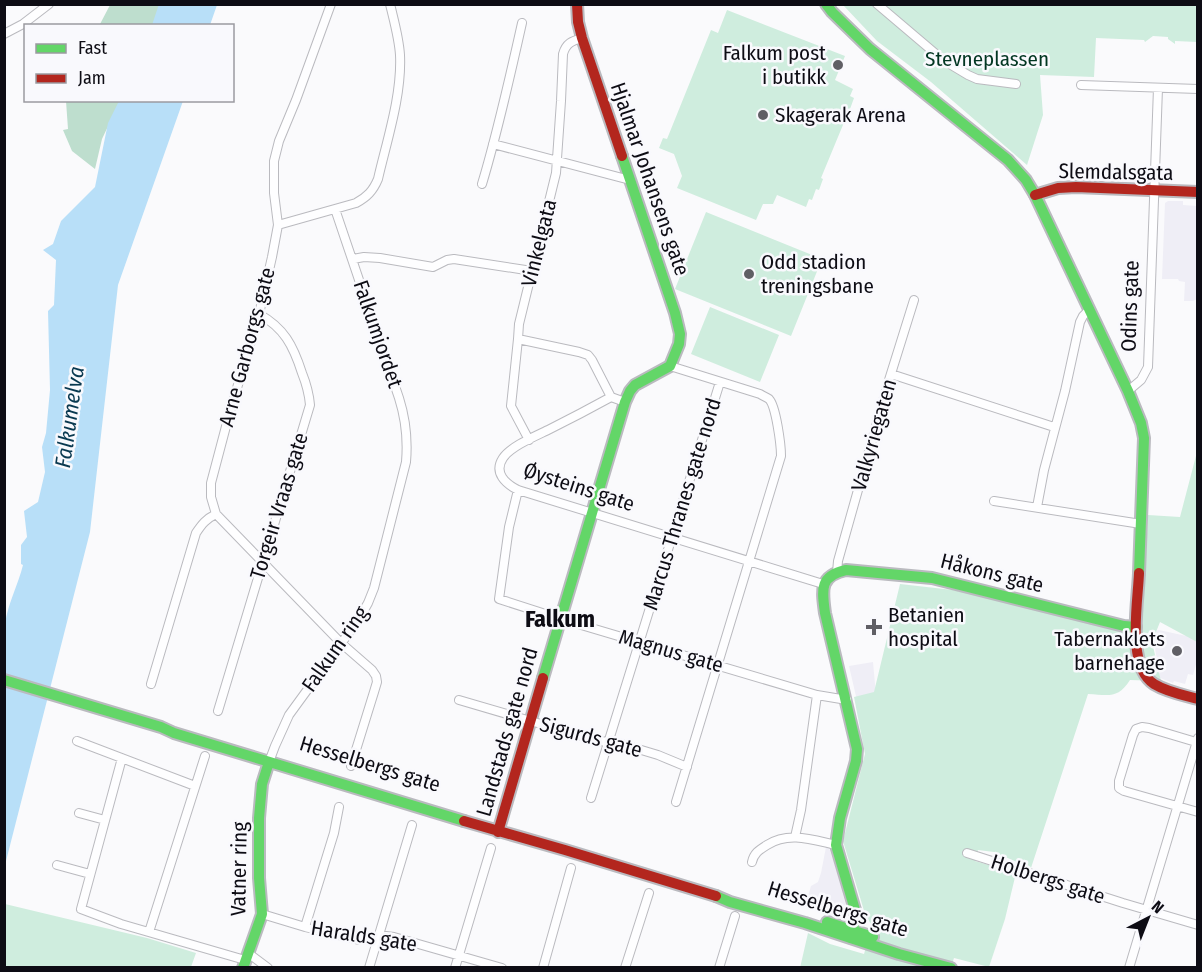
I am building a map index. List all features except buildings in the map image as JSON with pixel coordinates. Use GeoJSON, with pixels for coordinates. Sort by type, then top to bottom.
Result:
{"type":"FeatureCollection","features":[{"type":"Feature","properties":{"kind":"street"},"geometry":{"type":"LineString","coordinates":[[4,34],[23,24],[49,4]]}},
{"type":"Feature","properties":{"kind":"street","name":"Arne Garborgs gate"},"geometry":{"type":"LineString","coordinates":[[216,514],[211,497],[211,483],[258,314],[278,225],[274,193],[274,160],[279,141],[331,4]]}},
{"type":"Feature","properties":{"kind":"street"},"geometry":{"type":"LineString","coordinates":[[278,225],[356,203],[373,190],[378,178],[400,71],[399,47],[390,4]]}},
{"type":"Feature","properties":{"kind":"street","name":"Hjalmar Johansens gate"},"geometry":{"type":"LineString","coordinates":[[577,4],[582,38],[675,313],[680,333],[679,344],[670,366]]}},
{"type":"Feature","properties":{"kind":"street"},"geometry":{"type":"LineString","coordinates":[[826,4],[870,49],[1008,160],[1026,180],[1035,195],[1141,423],[1144,438],[1144,464],[1136,627],[1138,659],[1144,674],[1152,683],[1160,688],[1197,699]]}},
{"type":"Feature","properties":{"kind":"street"},"geometry":{"type":"LineString","coordinates":[[877,4],[944,60],[968,75],[977,79],[1016,84]]}},
{"type":"Feature","properties":{"kind":"street"},"geometry":{"type":"LineString","coordinates":[[482,184],[494,144],[522,23]]}},
{"type":"Feature","properties":{"kind":"street","name":"Vinkelgata"},"geometry":{"type":"LineString","coordinates":[[529,440],[512,406],[519,324],[556,173],[563,54],[565,46],[582,38]]}},
{"type":"Feature","properties":{"kind":"street"},"geometry":{"type":"LineString","coordinates":[[1081,85],[1197,89]]}},
{"type":"Feature","properties":{"kind":"street","name":"Odins gate"},"geometry":{"type":"LineString","coordinates":[[1128,391],[1142,380],[1148,367],[1158,88]]}},
{"type":"Feature","properties":{"kind":"street"},"geometry":{"type":"LineString","coordinates":[[494,144],[630,180]]}},
{"type":"Feature","properties":{"kind":"street","name":"Slemdalsgata"},"geometry":{"type":"LineString","coordinates":[[1035,195],[1058,188],[1197,192]]}},
{"type":"Feature","properties":{"kind":"street","name":"Falkumjordet"},"geometry":{"type":"LineString","coordinates":[[335,210],[405,420],[406,462]]}},
{"type":"Feature","properties":{"kind":"street"},"geometry":{"type":"LineString","coordinates":[[353,259],[380,258],[433,267],[454,259],[531,272]]}},
{"type":"Feature","properties":{"kind":"street","name":"Valkyriegaten"},"geometry":{"type":"LineString","coordinates":[[837,572],[838,561],[914,300]]}},
{"type":"Feature","properties":{"kind":"street"},"geometry":{"type":"LineString","coordinates":[[1037,507],[1080,322],[1089,310]]}},
{"type":"Feature","properties":{"kind":"street","name":"Torgeir Vraas gate"},"geometry":{"type":"LineString","coordinates":[[218,711],[310,405],[309,393],[291,344],[280,329],[270,320],[258,314]]}},
{"type":"Feature","properties":{"kind":"street"},"geometry":{"type":"LineString","coordinates":[[518,339],[588,355],[611,397],[625,402],[635,385],[670,366],[760,394],[770,400],[776,418],[781,456],[676,802]]}},
{"type":"Feature","properties":{"kind":"street"},"geometry":{"type":"LineString","coordinates":[[891,374],[1054,427]]}},
{"type":"Feature","properties":{"kind":"street","name":"Marcus Thranes gate nord"},"geometry":{"type":"LineString","coordinates":[[591,798],[720,382]]}},
{"type":"Feature","properties":{"kind":"street","name":"Øysteins gate"},"geometry":{"type":"LineString","coordinates":[[611,397],[510,452],[503,458],[500,465],[500,475],[504,482],[518,490],[823,584]]}},
{"type":"Feature","properties":{"kind":"street","name":"Landstads gate nord"},"geometry":{"type":"LineString","coordinates":[[499,828],[625,402]]}},
{"type":"Feature","properties":{"kind":"street","name":"Falkum ring"},"geometry":{"type":"LineString","coordinates":[[270,758],[289,715],[359,619],[368,603],[374,588],[406,462]]}},
{"type":"Feature","properties":{"kind":"street","name":"Magnus gate"},"geometry":{"type":"LineString","coordinates":[[518,490],[509,527],[499,599],[817,695],[847,700]]}},
{"type":"Feature","properties":{"kind":"street"},"geometry":{"type":"LineString","coordinates":[[994,501],[1141,524]]}},
{"type":"Feature","properties":{"kind":"street"},"geometry":{"type":"LineString","coordinates":[[151,684],[196,533],[201,524],[216,514],[376,676],[377,682],[351,766]]}},
{"type":"Feature","properties":{"kind":"street","name":"Håkons gate"},"geometry":{"type":"LineString","coordinates":[[837,572],[846,570],[932,578],[1124,626],[1136,627]]}},
{"type":"Feature","properties":{"kind":"street"},"geometry":{"type":"LineString","coordinates":[[837,572],[823,584],[822,592],[855,735],[857,755],[840,818],[836,845],[855,910],[852,934]]}},
{"type":"Feature","properties":{"kind":"street","name":"Hesselbergs gate"},"geometry":{"type":"LineString","coordinates":[[4,680],[161,727],[174,733],[270,758],[499,828],[547,846],[716,896],[791,911],[949,967]]}},
{"type":"Feature","properties":{"kind":"street"},"geometry":{"type":"LineString","coordinates":[[795,837],[817,695]]}},
{"type":"Feature","properties":{"kind":"street","name":"Sigurds gate"},"geometry":{"type":"LineString","coordinates":[[459,700],[609,743],[618,743],[658,755],[687,767]]}},
{"type":"Feature","properties":{"kind":"street"},"geometry":{"type":"LineString","coordinates":[[1129,968],[1146,909],[1177,806],[1197,740],[1149,728],[1136,729],[1119,781],[1119,788],[1124,791],[1177,806],[1197,812]]}},
{"type":"Feature","properties":{"kind":"street"},"geometry":{"type":"LineString","coordinates":[[77,741],[195,786]]}},
{"type":"Feature","properties":{"kind":"street"},"geometry":{"type":"LineString","coordinates":[[149,932],[204,756]]}},
{"type":"Feature","properties":{"kind":"street"},"geometry":{"type":"LineString","coordinates":[[122,758],[81,909],[121,924],[268,968]]}},
{"type":"Feature","properties":{"kind":"street","name":"Vatner ring"},"geometry":{"type":"LineString","coordinates":[[246,960],[262,914],[259,878],[259,818],[262,784],[270,758]]}},
{"type":"Feature","properties":{"kind":"street"},"geometry":{"type":"LineString","coordinates":[[305,927],[334,833],[339,807]]}},
{"type":"Feature","properties":{"kind":"street"},"geometry":{"type":"LineString","coordinates":[[79,813],[106,817]]}},
{"type":"Feature","properties":{"kind":"street"},"geometry":{"type":"LineString","coordinates":[[369,968],[412,825]]}},
{"type":"Feature","properties":{"kind":"street"},"geometry":{"type":"LineString","coordinates":[[752,862],[756,852],[774,840],[795,837],[836,845]]}},
{"type":"Feature","properties":{"kind":"street"},"geometry":{"type":"LineString","coordinates":[[455,968],[491,848]]}},
{"type":"Feature","properties":{"kind":"street","name":"Holbergs gate"},"geometry":{"type":"LineString","coordinates":[[967,853],[1197,925]]}},
{"type":"Feature","properties":{"kind":"street"},"geometry":{"type":"LineString","coordinates":[[57,865],[90,874]]}},
{"type":"Feature","properties":{"kind":"street"},"geometry":{"type":"LineString","coordinates":[[543,968],[572,868]]}},
{"type":"Feature","properties":{"kind":"street"},"geometry":{"type":"LineString","coordinates":[[625,968],[649,893]]}},
{"type":"Feature","properties":{"kind":"street","name":"Haralds gate"},"geometry":{"type":"LineString","coordinates":[[262,914],[359,940],[394,937],[502,968]]}},
{"type":"Feature","properties":{"kind":"street"},"geometry":{"type":"LineString","coordinates":[[719,968],[735,916]]}},
{"type":"Feature","properties":{"kind":"shaded area"},"geometry":{"type":"Polygon","coordinates":[[[1183,201],[1183,205],[1197,206],[1197,299],[1193,301],[1184,301],[1185,282],[1178,279],[1162,279],[1165,203],[1183,201]]]}},
{"type":"Feature","properties":{"kind":"shaded area","name":"Tabernaklets barnehage"},"geometry":{"type":"Polygon","coordinates":[[[1197,626],[1197,661],[1193,675],[1188,674],[1185,684],[1174,681],[1173,683],[1160,678],[1154,631],[1191,637],[1197,626]]]}},
{"type":"Feature","properties":{"kind":"shaded area"},"geometry":{"type":"Polygon","coordinates":[[[873,662],[876,695],[858,705],[849,666],[873,662]]]}},
{"type":"Feature","properties":{"kind":"shaded area"},"geometry":{"type":"Polygon","coordinates":[[[826,847],[829,848],[834,862],[847,909],[846,914],[842,917],[836,918],[805,906],[811,886],[818,882],[826,847]]]}},
{"type":"Feature","properties":{"kind":"green space"},"geometry":{"type":"Polygon","coordinates":[[[110,5],[161,5],[153,24],[100,24],[110,5]]]}},
{"type":"Feature","properties":{"kind":"green space","name":"Stevneplassen"},"geometry":{"type":"Polygon","coordinates":[[[843,5],[1197,5],[1197,42],[1175,41],[1175,44],[1168,37],[1153,36],[1145,42],[1144,40],[1096,38],[1094,77],[1040,75],[1043,115],[1027,165],[931,82],[877,41],[843,5]]]}},
{"type":"Feature","properties":{"kind":"green space","name":"Skagerak Arena"},"geometry":{"type":"Polygon","coordinates":[[[727,10],[845,56],[835,80],[853,89],[850,96],[854,98],[821,178],[823,179],[819,190],[816,189],[812,200],[809,199],[806,207],[777,195],[773,204],[763,204],[756,220],[677,188],[682,176],[674,154],[659,148],[663,138],[667,139],[711,30],[718,33],[727,10]]]}},
{"type":"Feature","properties":{"kind":"green space"},"geometry":{"type":"Polygon","coordinates":[[[66,102],[120,102],[102,139],[95,169],[72,151],[63,130],[68,129],[66,102]]]}},
{"type":"Feature","properties":{"kind":"green space","name":"Odd stadion treningsbane"},"geometry":{"type":"Polygon","coordinates":[[[706,212],[822,259],[791,336],[675,289],[706,212]]]}},
{"type":"Feature","properties":{"kind":"green space"},"geometry":{"type":"Polygon","coordinates":[[[710,307],[779,335],[760,382],[691,354],[710,307]]]}},
{"type":"Feature","properties":{"kind":"green space"},"geometry":{"type":"Polygon","coordinates":[[[1197,452],[1197,642],[1160,622],[1152,642],[1161,681],[1130,680],[1117,693],[1088,694],[1031,868],[994,852],[978,850],[975,861],[1016,873],[1005,919],[989,967],[954,958],[951,967],[800,968],[808,933],[830,944],[864,954],[872,926],[865,914],[843,841],[865,754],[854,697],[874,692],[900,584],[953,590],[1142,630],[1148,515],[1180,517],[1197,452]]]}},
{"type":"Feature","properties":{"kind":"green space"},"geometry":{"type":"Polygon","coordinates":[[[5,904],[147,938],[196,953],[191,967],[5,967],[5,904]]]}},
{"type":"Feature","properties":{"kind":"water"},"geometry":{"type":"Polygon","coordinates":[[[159,4],[217,4],[210,24],[152,24],[159,4]]]}},
{"type":"Feature","properties":{"kind":"water","name":"Falkumelva"},"geometry":{"type":"Polygon","coordinates":[[[118,102],[183,102],[118,285],[90,532],[5,865],[4,666],[6,654],[4,629],[8,609],[23,565],[21,564],[21,545],[27,537],[24,511],[38,502],[45,472],[42,447],[46,433],[50,390],[48,311],[54,305],[56,260],[43,250],[53,244],[61,221],[95,187],[108,123],[118,102]]]}},
{"type":"Feature","properties":{"kind":"traffic: fast"},"geometry":{"type":"LineString","coordinates":[[826,4],[870,49],[1008,160],[1026,180],[1035,195],[1141,423],[1144,438],[1139,573]]}},
{"type":"Feature","properties":{"kind":"traffic: fast"},"geometry":{"type":"LineString","coordinates":[[543,678],[625,402],[635,385],[670,366],[679,344],[680,334],[675,313],[622,156]]}},
{"type":"Feature","properties":{"kind":"traffic: fast"},"geometry":{"type":"LineString","coordinates":[[850,938],[855,921],[855,910],[836,845],[840,818],[856,761],[857,749],[825,613],[823,591],[827,580],[846,570],[932,578],[1124,626],[1136,627]]}},
{"type":"Feature","properties":{"kind":"traffic: fast"},"geometry":{"type":"LineString","coordinates":[[4,680],[464,821]]}},
{"type":"Feature","properties":{"kind":"traffic: fast"},"geometry":{"type":"LineString","coordinates":[[243,968],[262,914],[259,878],[259,818],[262,784],[269,762]]}},
{"type":"Feature","properties":{"kind":"traffic: fast"},"geometry":{"type":"LineString","coordinates":[[716,896],[899,954],[951,968]]}},
{"type":"Feature","properties":{"kind":"traffic: fast"},"geometry":{"type":"LineString","coordinates":[[827,922],[873,937]]}},
{"type":"Feature","properties":{"kind":"traffic: jam"},"geometry":{"type":"LineString","coordinates":[[577,4],[582,38],[622,156]]}},
{"type":"Feature","properties":{"kind":"traffic: jam"},"geometry":{"type":"LineString","coordinates":[[1035,195],[1058,188],[1076,187],[1198,192]]}},
{"type":"Feature","properties":{"kind":"traffic: jam"},"geometry":{"type":"LineString","coordinates":[[1139,573],[1136,633],[1137,649],[1145,675],[1154,684],[1164,689],[1198,699]]}},
{"type":"Feature","properties":{"kind":"traffic: jam"},"geometry":{"type":"LineString","coordinates":[[498,832],[543,678]]}},
{"type":"Feature","properties":{"kind":"traffic: jam"},"geometry":{"type":"LineString","coordinates":[[464,821],[716,896]]}},
{"type":"Feature","properties":{"kind":"place","name":"Falkum post i butikk"},"geometry":{"type":"Point","coordinates":[838,65]}},
{"type":"Feature","properties":{"kind":"place","name":"Skagerak Arena"},"geometry":{"type":"Point","coordinates":[763,115]}},
{"type":"Feature","properties":{"kind":"place","name":"Odd stadion treningsbane"},"geometry":{"type":"Point","coordinates":[749,274]}},
{"type":"Feature","properties":{"kind":"place","name":"Betanien hospital"},"geometry":{"type":"Point","coordinates":[874,627]}},
{"type":"Feature","properties":{"kind":"place","name":"Tabernaklets barnehage"},"geometry":{"type":"Point","coordinates":[1177,651]}},
{"type":"Feature","properties":{"kind":"district","name":"Falkum"},"geometry":{"type":"Point","coordinates":[560,619]}}]}
